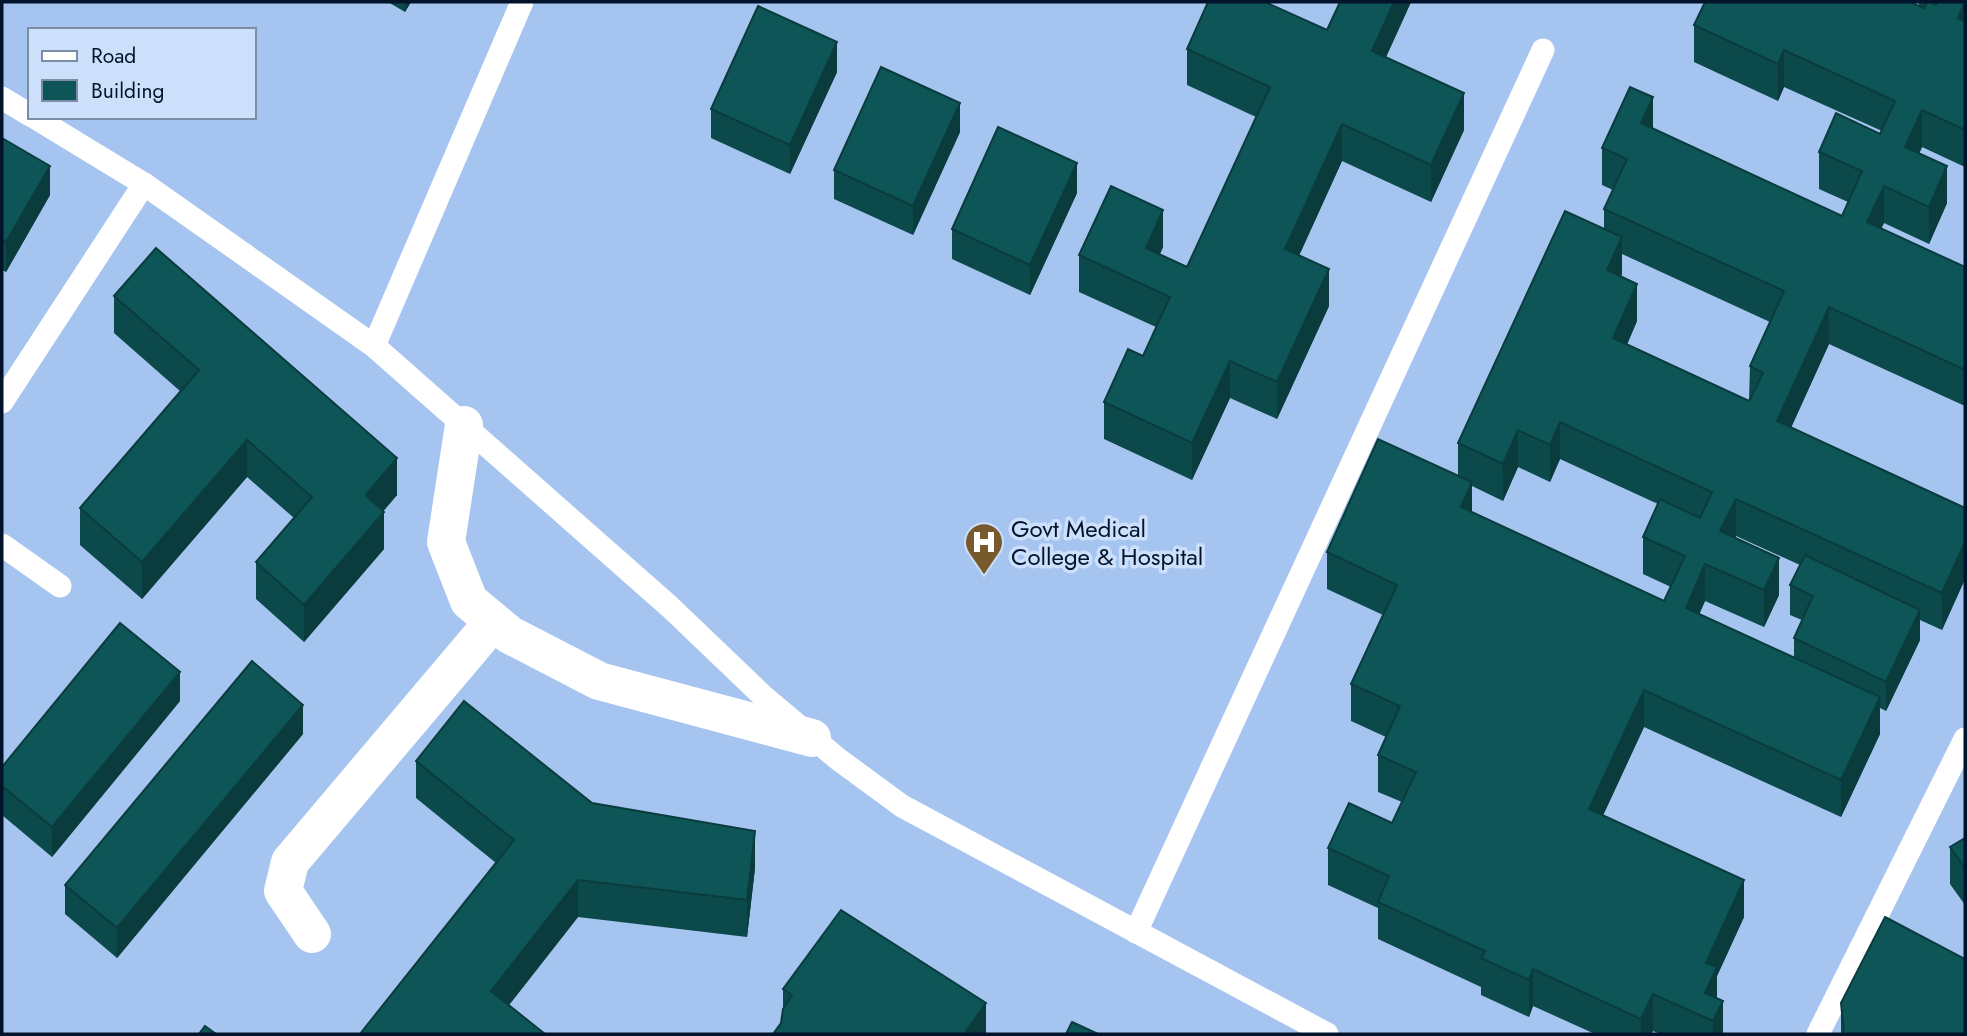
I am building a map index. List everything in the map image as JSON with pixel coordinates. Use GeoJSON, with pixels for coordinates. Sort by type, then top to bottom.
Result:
{"type":"FeatureCollection","features":[{"type":"Feature","properties":{"kind":"street"},"geometry":{"type":"LineString","coordinates":[[464,425],[446,542],[468,601],[510,635],[599,681],[812,738]]}},
{"type":"Feature","properties":{"kind":"street"},"geometry":{"type":"LineString","coordinates":[[312,934],[282,891],[290,862],[493,622]]}},
{"type":"Feature","properties":{"kind":"lane"},"geometry":{"type":"LineString","coordinates":[[374,346],[522,2]]}},
{"type":"Feature","properties":{"kind":"lane"},"geometry":{"type":"LineString","coordinates":[[1136,932],[1543,50]]}},
{"type":"Feature","properties":{"kind":"lane"},"geometry":{"type":"LineString","coordinates":[[2,97],[28,113]]}},
{"type":"Feature","properties":{"kind":"lane"},"geometry":{"type":"LineString","coordinates":[[37,119],[144,184],[374,346],[670,607],[762,696],[812,738],[902,806],[1327,1034]]}},
{"type":"Feature","properties":{"kind":"lane"},"geometry":{"type":"LineString","coordinates":[[2,402],[144,184]]}},
{"type":"Feature","properties":{"kind":"lane"},"geometry":{"type":"LineString","coordinates":[[2,545],[60,586]]}},
{"type":"Feature","properties":{"kind":"lane"},"geometry":{"type":"LineString","coordinates":[[1818,1034],[1965,739]]}},
{"type":"Feature","properties":{"kind":"shaded area","name":"Govt Medical College & Hospital"},"geometry":{"type":"Polygon","coordinates":[[[2,2],[1965,2],[1965,1034],[2,1034],[2,2]]]}},
{"type":"Feature","properties":{"kind":"building"},"geometry":{"type":"Polygon","coordinates":[[[1208,2],[1265,2],[1327,30],[1340,2],[1394,2],[1372,51],[1464,93],[1431,165],[1342,124],[1285,249],[1329,269],[1277,382],[1230,361],[1192,443],[1104,402],[1128,349],[1143,356],[1170,297],[1079,255],[1111,186],[1163,210],[1146,248],[1187,267],[1270,87],[1187,49],[1208,2]]]}},
{"type":"Feature","properties":{"kind":"building"},"geometry":{"type":"Polygon","coordinates":[[[1705,2],[1910,2],[1924,8],[1927,2],[1936,5],[1937,2],[1965,2],[1958,18],[1965,21],[1965,130],[1922,110],[1905,147],[1947,166],[1929,207],[1884,186],[1867,222],[1965,267],[1965,370],[1829,307],[1777,421],[1965,508],[1965,542],[1942,593],[1736,499],[1720,531],[1779,558],[1764,590],[1705,564],[1686,608],[1880,697],[1841,780],[1644,690],[1589,809],[1744,880],[1706,963],[1717,967],[1705,993],[1723,1001],[1713,1021],[1653,994],[1641,1019],[1533,969],[1529,980],[1481,958],[1485,951],[1378,902],[1389,876],[1328,848],[1349,803],[1392,823],[1416,772],[1378,755],[1400,706],[1351,684],[1397,585],[1327,552],[1378,439],[1472,482],[1461,507],[1664,601],[1685,556],[1643,537],[1660,499],[1700,518],[1712,492],[1560,422],[1550,445],[1518,430],[1503,464],[1458,443],[1565,211],[1622,237],[1607,270],[1637,284],[1613,338],[1749,401],[1763,373],[1750,366],[1784,291],[1604,209],[1627,159],[1602,148],[1630,87],[1653,97],[1641,123],[1842,216],[1862,171],[1819,152],[1836,113],[1880,134],[1895,101],[1784,50],[1778,64],[1694,25],[1705,2]]]}},
{"type":"Feature","properties":{"kind":"building"},"geometry":{"type":"Polygon","coordinates":[[[758,6],[837,42],[790,145],[711,109],[758,6]]]}},
{"type":"Feature","properties":{"kind":"building"},"geometry":{"type":"Polygon","coordinates":[[[881,67],[960,103],[913,206],[834,170],[881,67]]]}},
{"type":"Feature","properties":{"kind":"building"},"geometry":{"type":"Polygon","coordinates":[[[998,127],[1077,163],[1030,265],[952,229],[998,127]]]}},
{"type":"Feature","properties":{"kind":"building"},"geometry":{"type":"Polygon","coordinates":[[[2,138],[50,166],[6,242],[2,240],[2,138]]]}},
{"type":"Feature","properties":{"kind":"building"},"geometry":{"type":"Polygon","coordinates":[[[156,248],[397,458],[366,495],[384,512],[304,605],[256,562],[312,497],[247,440],[142,562],[80,508],[199,370],[114,296],[156,248]]]}},
{"type":"Feature","properties":{"kind":"building"},"geometry":{"type":"Polygon","coordinates":[[[1805,555],[1920,610],[1886,682],[1794,638],[1813,596],[1790,585],[1805,555]]]}},
{"type":"Feature","properties":{"kind":"building"},"geometry":{"type":"Polygon","coordinates":[[[120,623],[180,672],[52,827],[2,786],[2,767],[120,623]]]}},
{"type":"Feature","properties":{"kind":"building"},"geometry":{"type":"Polygon","coordinates":[[[252,661],[303,705],[117,928],[65,885],[252,661]]]}},
{"type":"Feature","properties":{"kind":"building"},"geometry":{"type":"Polygon","coordinates":[[[464,701],[592,803],[755,831],[747,900],[578,880],[491,991],[545,1034],[360,1034],[514,840],[416,761],[464,701]]]}},
{"type":"Feature","properties":{"kind":"building"},"geometry":{"type":"Polygon","coordinates":[[[1965,838],[1965,868],[1950,847],[1965,838]]]}},
{"type":"Feature","properties":{"kind":"building"},"geometry":{"type":"Polygon","coordinates":[[[841,910],[986,1003],[964,1034],[773,1034],[781,1023],[783,1009],[792,995],[783,989],[841,910]]]}},
{"type":"Feature","properties":{"kind":"building"},"geometry":{"type":"Polygon","coordinates":[[[1885,917],[1965,959],[1965,1034],[1844,1034],[1841,1003],[1885,917]]]}},
{"type":"Feature","properties":{"kind":"building"},"geometry":{"type":"Polygon","coordinates":[[[1072,1022],[1098,1034],[1066,1034],[1072,1022]]]}},
{"type":"Feature","properties":{"kind":"building"},"geometry":{"type":"Polygon","coordinates":[[[205,1026],[216,1034],[199,1034],[205,1026]]]}},
{"type":"Feature","properties":{"kind":"place","name":"Govt Medical College & Hospital"},"geometry":{"type":"Point","coordinates":[984,576]}}]}
